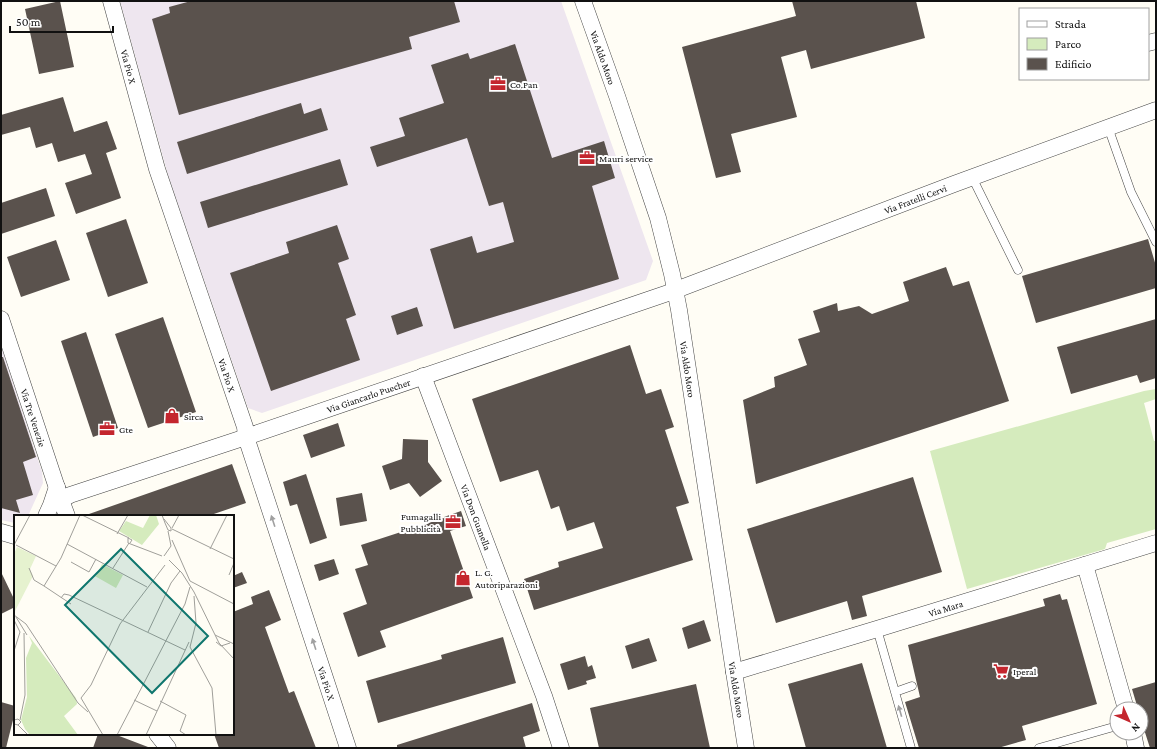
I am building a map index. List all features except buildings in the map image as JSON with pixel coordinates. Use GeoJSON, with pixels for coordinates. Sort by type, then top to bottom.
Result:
{"type":"FeatureCollection","features":[{"type":"Feature","properties":{"kind":"street","name":"Via Pio X"},"geometry":{"type":"LineString","coordinates":[[111,1],[156,169],[245,427],[246,437],[348,748]]}},
{"type":"Feature","properties":{"kind":"street","name":"Via Aldo Moro"},"geometry":{"type":"LineString","coordinates":[[583,1],[656,211],[675,290],[746,748]]}},
{"type":"Feature","properties":{"kind":"street","name":"Via Fratelli Cervi"},"geometry":{"type":"LineString","coordinates":[[675,290],[972,177],[1156,110]]}},
{"type":"Feature","properties":{"kind":"street","name":"Via Giancarlo Puecher"},"geometry":{"type":"LineString","coordinates":[[59,494],[70,495],[246,437],[675,290]]}},
{"type":"Feature","properties":{"kind":"street","name":"Via Tre Venezie"},"geometry":{"type":"LineString","coordinates":[[1,319],[67,515]]}},
{"type":"Feature","properties":{"kind":"street","name":"Via Don Guanella"},"geometry":{"type":"LineString","coordinates":[[423,376],[541,689],[561,748]]}},
{"type":"Feature","properties":{"kind":"street"},"geometry":{"type":"LineString","coordinates":[[46,515],[51,505],[59,494]]}},
{"type":"Feature","properties":{"kind":"street"},"geometry":{"type":"LineString","coordinates":[[1,532],[14,536]]}},
{"type":"Feature","properties":{"kind":"street","name":"Via Mara"},"geometry":{"type":"LineString","coordinates":[[734,672],[1156,543]]}},
{"type":"Feature","properties":{"kind":"street"},"geometry":{"type":"LineString","coordinates":[[1085,565],[1124,701]]}},
{"type":"Feature","properties":{"kind":"street"},"geometry":{"type":"LineString","coordinates":[[158,735],[168,748]]}},
{"type":"Feature","properties":{"kind":"lane"},"geometry":{"type":"LineString","coordinates":[[1108,127],[1131,192],[1156,242]]}},
{"type":"Feature","properties":{"kind":"lane"},"geometry":{"type":"LineString","coordinates":[[972,177],[1018,270]]}},
{"type":"Feature","properties":{"kind":"lane"},"geometry":{"type":"LineString","coordinates":[[877,629],[911,748]]}},
{"type":"Feature","properties":{"kind":"lane"},"geometry":{"type":"LineString","coordinates":[[895,692],[912,686]]}},
{"type":"Feature","properties":{"kind":"lane"},"geometry":{"type":"LineString","coordinates":[[1039,748],[1109,728]]}},
{"type":"Feature","properties":{"kind":"shaded area"},"geometry":{"type":"Polygon","coordinates":[[[120,1],[561,1],[653,261],[646,280],[262,413],[248,408],[168,175],[120,1]]]}},
{"type":"Feature","properties":{"kind":"shaded area"},"geometry":{"type":"Polygon","coordinates":[[[1,346],[42,472],[43,483],[28,515],[14,515],[14,523],[1,520],[1,346]]]}},
{"type":"Feature","properties":{"kind":"green space"},"geometry":{"type":"Polygon","coordinates":[[[1156,389],[1156,399],[1144,403],[1154,441],[1156,441],[1156,529],[1107,543],[1105,549],[967,589],[930,451],[1144,391],[1156,389]]]}},
{"type":"Feature","properties":{"kind":"place","name":"Co.Pan"},"geometry":{"type":"Point","coordinates":[498,84]}},
{"type":"Feature","properties":{"kind":"place","name":"Mauri service"},"geometry":{"type":"Point","coordinates":[587,158]}},
{"type":"Feature","properties":{"kind":"place","name":"Sirca"},"geometry":{"type":"Point","coordinates":[172,416]}},
{"type":"Feature","properties":{"kind":"place","name":"Gte"},"geometry":{"type":"Point","coordinates":[107,429]}},
{"type":"Feature","properties":{"kind":"place","name":"Fumagalli Pubblicità"},"geometry":{"type":"Point","coordinates":[453,522]}},
{"type":"Feature","properties":{"kind":"place","name":"L. G. Autoriparazioni"},"geometry":{"type":"Point","coordinates":[463,578]}},
{"type":"Feature","properties":{"kind":"place","name":"Iperal"},"geometry":{"type":"Point","coordinates":[1001,671]}}]}
